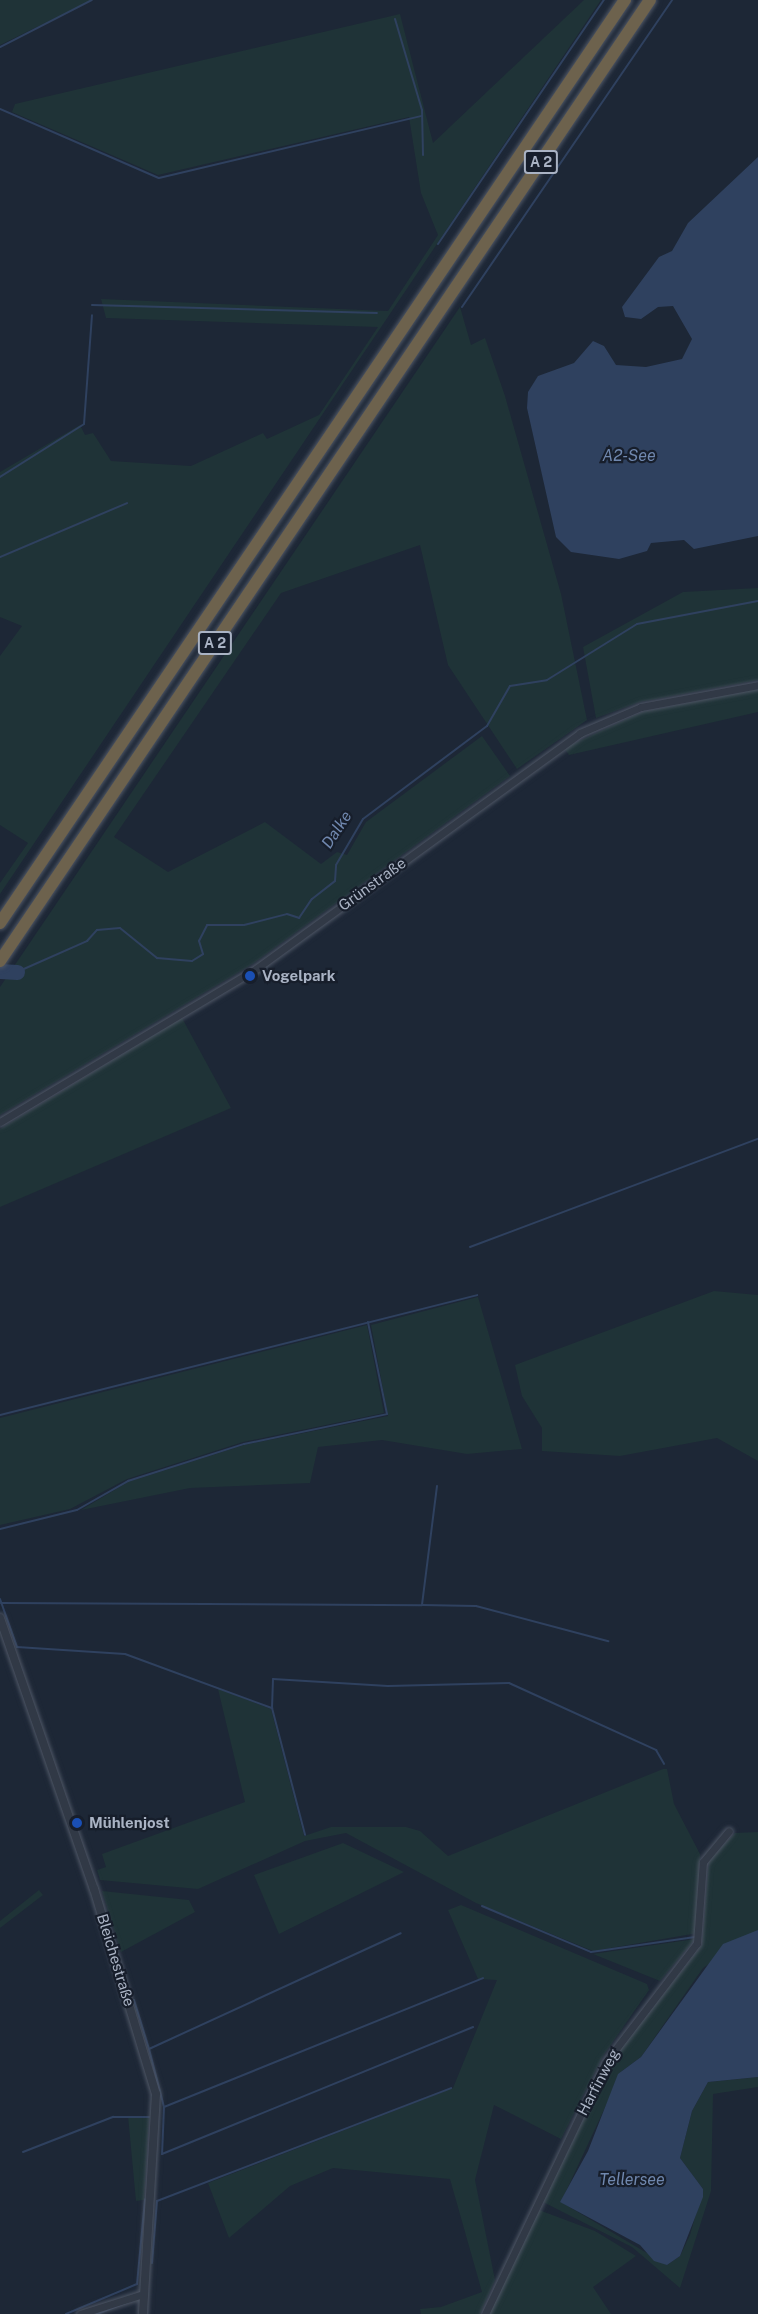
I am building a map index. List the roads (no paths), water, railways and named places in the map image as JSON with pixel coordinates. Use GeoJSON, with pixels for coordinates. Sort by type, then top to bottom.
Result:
{"type":"FeatureCollection","features":[{"type":"Feature","properties":{"kind":"highway","name":"A 2"},"geometry":{"type":"LineString","coordinates":[[0,923],[625,0]]}},
{"type":"Feature","properties":{"kind":"highway","name":"A 2"},"geometry":{"type":"LineString","coordinates":[[0,962],[651,0]]}},
{"type":"Feature","properties":{"kind":"street","name":"Grünstraße"},"geometry":{"type":"LineString","coordinates":[[0,1122],[257,968],[580,733],[641,707],[758,685]]}},
{"type":"Feature","properties":{"kind":"street","name":"Bleichestraße"},"geometry":{"type":"LineString","coordinates":[[0,1618],[94,1889],[156,2094],[143,2314]]}},
{"type":"Feature","properties":{"kind":"street","name":"Harfinweg"},"geometry":{"type":"LineString","coordinates":[[484,2314],[605,2063],[697,1943],[703,1862],[729,1831]]}},
{"type":"Feature","properties":{"kind":"street"},"geometry":{"type":"LineString","coordinates":[[80,2314],[143,2294]]}},
{"type":"Feature","properties":{"kind":"water","name":"A2-See"},"geometry":{"type":"Polygon","coordinates":[[[758,157],[758,536],[694,549],[684,540],[651,543],[647,551],[619,559],[571,552],[556,537],[527,408],[528,392],[538,376],[574,363],[593,341],[604,346],[616,365],[646,367],[682,359],[692,339],[673,306],[658,307],[641,319],[625,317],[622,307],[659,257],[672,251],[688,223],[758,157]]]}},
{"type":"Feature","properties":{"kind":"water","name":"Tellersee"},"geometry":{"type":"Polygon","coordinates":[[[758,1930],[758,2077],[708,2082],[692,2111],[680,2158],[703,2189],[703,2197],[680,2256],[667,2265],[654,2261],[640,2245],[560,2202],[588,2151],[618,2074],[641,2057],[723,1944],[758,1930]]]}},
{"type":"Feature","properties":{"kind":"waterway"},"geometry":{"type":"LineString","coordinates":[[0,47],[92,0]]}},
{"type":"Feature","properties":{"kind":"waterway"},"geometry":{"type":"LineString","coordinates":[[438,244],[604,0]]}},
{"type":"Feature","properties":{"kind":"waterway"},"geometry":{"type":"LineString","coordinates":[[462,307],[672,0]]}},
{"type":"Feature","properties":{"kind":"waterway"},"geometry":{"type":"LineString","coordinates":[[395,19],[422,110],[423,155]]}},
{"type":"Feature","properties":{"kind":"waterway"},"geometry":{"type":"LineString","coordinates":[[0,109],[159,178],[422,116]]}},
{"type":"Feature","properties":{"kind":"waterway"},"geometry":{"type":"LineString","coordinates":[[92,305],[377,313]]}},
{"type":"Feature","properties":{"kind":"waterway"},"geometry":{"type":"LineString","coordinates":[[0,477],[84,424],[92,315]]}},
{"type":"Feature","properties":{"kind":"waterway"},"geometry":{"type":"LineString","coordinates":[[0,557],[127,503]]}},
{"type":"Feature","properties":{"kind":"waterway","name":"Dalke"},"geometry":{"type":"LineString","coordinates":[[17,972],[87,941],[97,930],[120,928],[157,958],[192,961],[203,954],[199,941],[207,925],[244,925],[287,914],[299,918],[312,899],[335,881],[336,865],[363,819],[487,726],[510,686],[547,680],[637,624],[758,601]]}},
{"type":"Feature","properties":{"kind":"waterway","name":"Dalke"},"geometry":{"type":"LineString","coordinates":[[0,971],[17,972]]}},
{"type":"Feature","properties":{"kind":"waterway"},"geometry":{"type":"LineString","coordinates":[[470,1247],[758,1139]]}},
{"type":"Feature","properties":{"kind":"waterway"},"geometry":{"type":"LineString","coordinates":[[0,1415],[477,1295]]}},
{"type":"Feature","properties":{"kind":"waterway"},"geometry":{"type":"LineString","coordinates":[[0,1529],[77,1510],[128,1481],[244,1444],[387,1414],[368,1322]]}},
{"type":"Feature","properties":{"kind":"waterway"},"geometry":{"type":"LineString","coordinates":[[437,1486],[422,1605],[476,1606],[608,1641]]}},
{"type":"Feature","properties":{"kind":"waterway"},"geometry":{"type":"LineString","coordinates":[[0,1599],[17,1647],[125,1654],[272,1708],[273,1679],[388,1686],[509,1683],[656,1750],[664,1764]]}},
{"type":"Feature","properties":{"kind":"waterway"},"geometry":{"type":"LineString","coordinates":[[1,1603],[422,1605]]}},
{"type":"Feature","properties":{"kind":"waterway"},"geometry":{"type":"LineString","coordinates":[[272,1708],[305,1835]]}},
{"type":"Feature","properties":{"kind":"waterway"},"geometry":{"type":"LineString","coordinates":[[482,1906],[591,1952],[695,1937]]}},
{"type":"Feature","properties":{"kind":"waterway"},"geometry":{"type":"LineString","coordinates":[[134,2000],[149,2049],[401,1933]]}},
{"type":"Feature","properties":{"kind":"waterway"},"geometry":{"type":"LineString","coordinates":[[164,2107],[483,1978]]}},
{"type":"Feature","properties":{"kind":"waterway"},"geometry":{"type":"LineString","coordinates":[[149,2049],[164,2107],[162,2154],[473,2027]]}},
{"type":"Feature","properties":{"kind":"waterway"},"geometry":{"type":"LineString","coordinates":[[152,2263],[157,2201],[451,2088]]}},
{"type":"Feature","properties":{"kind":"waterway"},"geometry":{"type":"LineString","coordinates":[[23,2152],[113,2117],[149,2117]]}},
{"type":"Feature","properties":{"kind":"waterway"},"geometry":{"type":"LineString","coordinates":[[66,2314],[137,2284],[145,2199]]}},
{"type":"Feature","properties":{"kind":"waterway"},"geometry":{"type":"LineString","coordinates":[[97,2314],[128,2302]]}},
{"type":"Feature","properties":{"kind":"place","name":"Vogelpark"},"geometry":{"type":"Point","coordinates":[250,976]}},
{"type":"Feature","properties":{"kind":"place","name":"Mühlenjost"},"geometry":{"type":"Point","coordinates":[77,1823]}}]}
